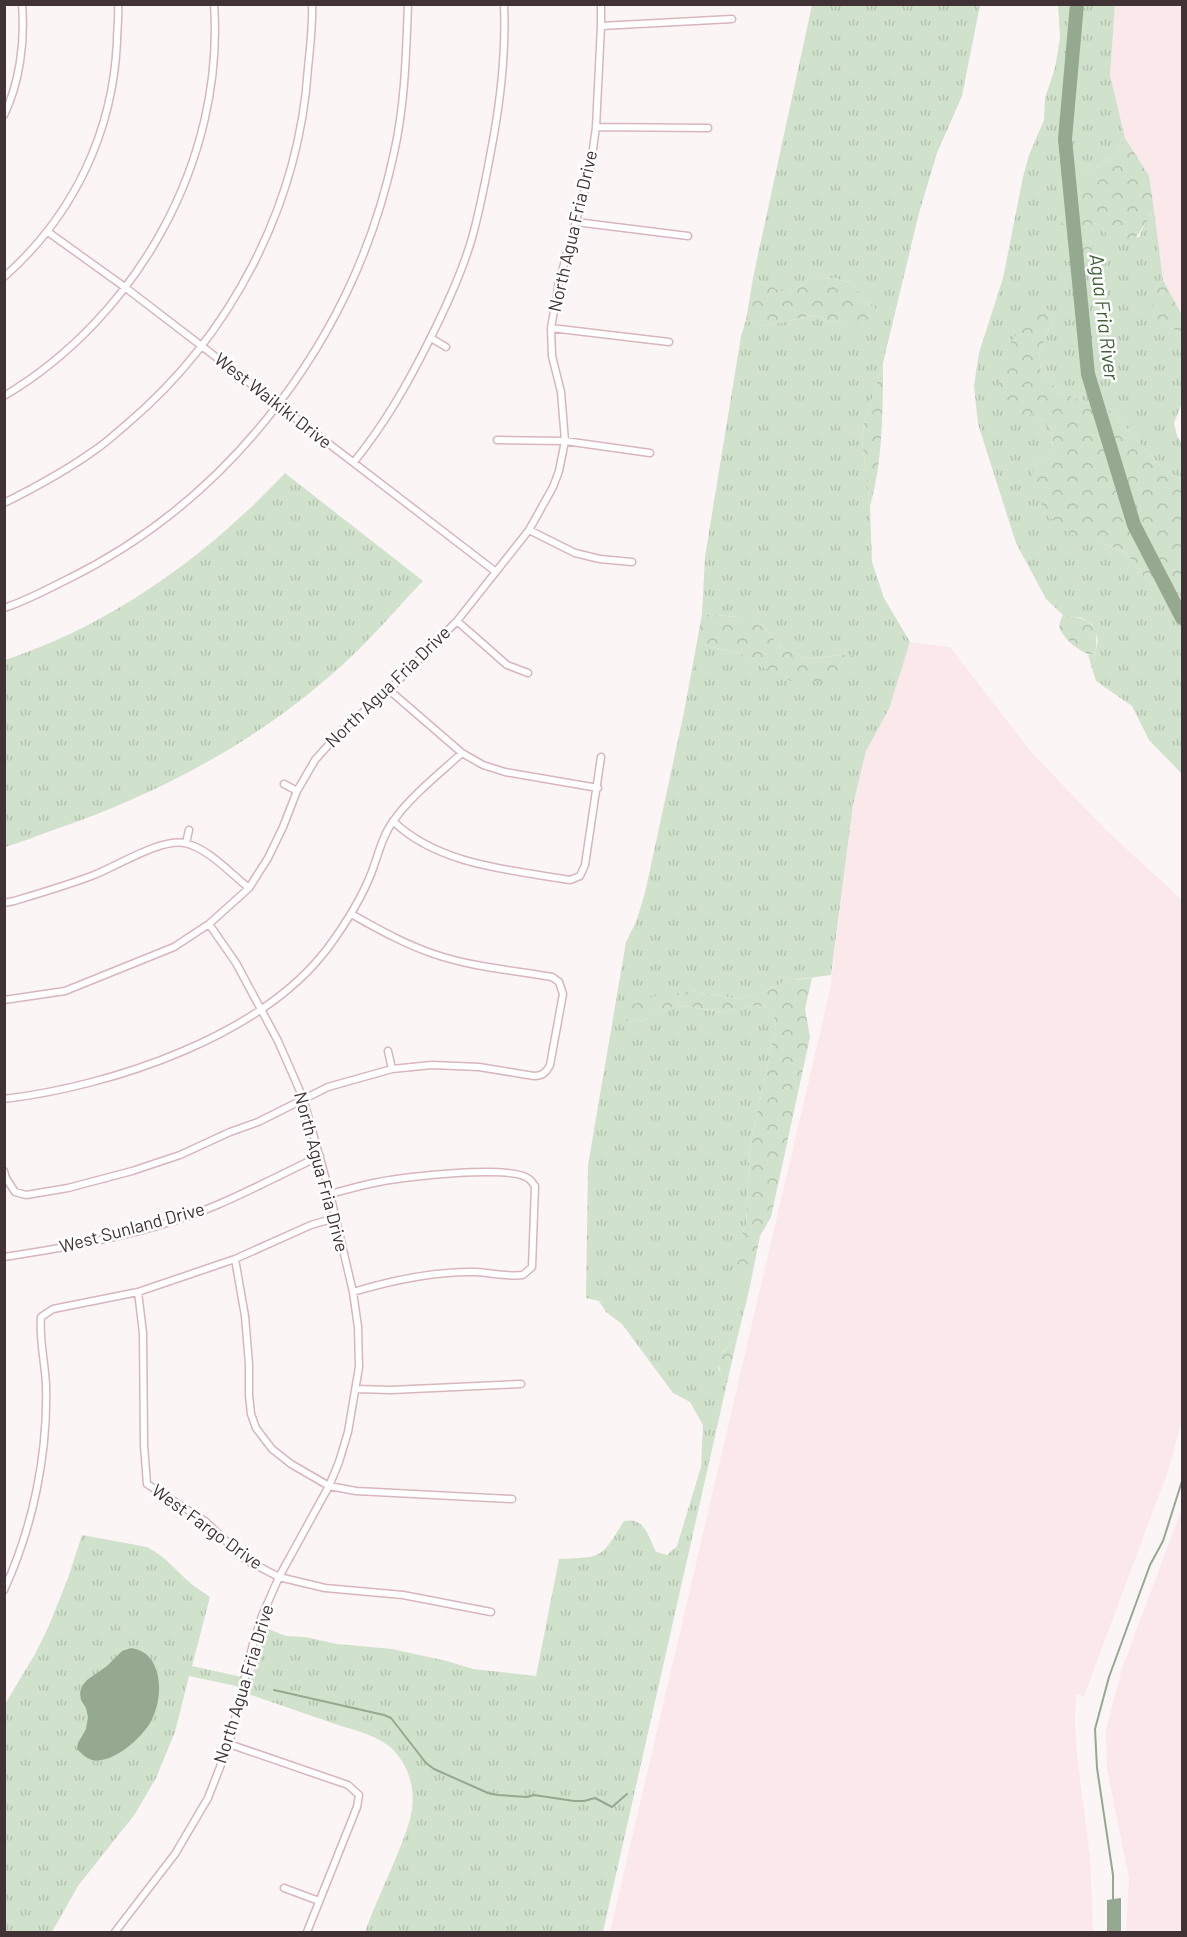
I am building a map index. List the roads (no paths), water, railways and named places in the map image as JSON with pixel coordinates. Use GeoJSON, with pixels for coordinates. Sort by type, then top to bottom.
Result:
{"type":"FeatureCollection","features":[{"type":"Feature","properties":{"kind":"street"},"geometry":{"type":"LineString","coordinates":[[4,115],[19,67],[24,27],[22,4]]}},
{"type":"Feature","properties":{"kind":"street"},"geometry":{"type":"LineString","coordinates":[[4,277],[24,260],[48,232],[84,175],[104,123],[116,72],[118,4]]}},
{"type":"Feature","properties":{"kind":"street"},"geometry":{"type":"LineString","coordinates":[[4,396],[22,386],[98,321],[126,288],[152,249],[170,216],[186,180],[201,135],[213,67],[213,4]]}},
{"type":"Feature","properties":{"kind":"street"},"geometry":{"type":"LineString","coordinates":[[4,503],[56,477],[97,449],[148,406],[179,374],[212,333],[251,269],[282,199],[295,155],[306,104],[312,4]]}},
{"type":"Feature","properties":{"kind":"street"},"geometry":{"type":"LineString","coordinates":[[4,608],[87,570],[121,550],[177,510],[223,469],[278,405],[329,328],[363,258],[380,206],[394,154],[402,111],[408,4]]}},
{"type":"Feature","properties":{"kind":"street"},"geometry":{"type":"LineString","coordinates":[[354,462],[377,434],[402,394],[450,299],[471,241],[484,190],[499,106],[506,27],[504,4]]}},
{"type":"Feature","properties":{"kind":"street","name":"North Agua Fria Drive"},"geometry":{"type":"LineString","coordinates":[[115,1932],[175,1854],[208,1798],[230,1744],[253,1644],[262,1617],[279,1577],[329,1486],[348,1432],[359,1367],[359,1344],[353,1292],[330,1194],[303,1098],[278,1041],[236,963],[209,924],[249,888],[268,858],[297,791],[315,760],[340,732],[389,690],[457,621],[529,530],[553,488],[565,441],[561,392],[552,356],[554,305],[590,171],[596,127],[602,26],[601,4]]}},
{"type":"Feature","properties":{"kind":"street"},"geometry":{"type":"LineString","coordinates":[[602,26],[732,19]]}},
{"type":"Feature","properties":{"kind":"street"},"geometry":{"type":"LineString","coordinates":[[596,127],[708,128]]}},
{"type":"Feature","properties":{"kind":"street"},"geometry":{"type":"LineString","coordinates":[[576,222],[688,236]]}},
{"type":"Feature","properties":{"kind":"street","name":"West Waikiki Drive"},"geometry":{"type":"LineString","coordinates":[[48,232],[126,288],[496,572]]}},
{"type":"Feature","properties":{"kind":"street"},"geometry":{"type":"LineString","coordinates":[[552,328],[669,342]]}},
{"type":"Feature","properties":{"kind":"street"},"geometry":{"type":"LineString","coordinates":[[430,338],[446,347]]}},
{"type":"Feature","properties":{"kind":"street"},"geometry":{"type":"LineString","coordinates":[[497,440],[565,441],[650,453]]}},
{"type":"Feature","properties":{"kind":"street"},"geometry":{"type":"LineString","coordinates":[[529,530],[575,554],[632,562]]}},
{"type":"Feature","properties":{"kind":"street"},"geometry":{"type":"LineString","coordinates":[[457,621],[507,665],[528,673]]}},
{"type":"Feature","properties":{"kind":"street"},"geometry":{"type":"LineString","coordinates":[[389,690],[462,753],[483,765],[505,772],[598,788]]}},
{"type":"Feature","properties":{"kind":"street"},"geometry":{"type":"LineString","coordinates":[[4,1099],[38,1095],[142,1066],[188,1049],[261,1010],[298,981],[328,947],[351,914],[393,821],[462,753]]}},
{"type":"Feature","properties":{"kind":"street"},"geometry":{"type":"LineString","coordinates":[[393,821],[402,830],[446,854],[463,860],[570,880],[580,876],[585,865],[601,757]]}},
{"type":"Feature","properties":{"kind":"street"},"geometry":{"type":"LineString","coordinates":[[285,784],[297,791]]}},
{"type":"Feature","properties":{"kind":"street"},"geometry":{"type":"LineString","coordinates":[[186,843],[189,830]]}},
{"type":"Feature","properties":{"kind":"street"},"geometry":{"type":"LineString","coordinates":[[4,903],[14,902],[96,875],[149,850],[176,842],[198,848],[249,888]]}},
{"type":"Feature","properties":{"kind":"street"},"geometry":{"type":"LineString","coordinates":[[4,1171],[15,1192],[26,1195],[68,1188],[180,1155],[258,1122],[328,1086],[392,1069],[432,1065],[479,1067],[534,1076],[541,1076],[546,1072],[550,1065],[563,994],[559,982],[552,977],[465,963],[437,955],[401,942],[351,914]]}},
{"type":"Feature","properties":{"kind":"street"},"geometry":{"type":"LineString","coordinates":[[4,1000],[65,991],[174,947],[209,924]]}},
{"type":"Feature","properties":{"kind":"street"},"geometry":{"type":"LineString","coordinates":[[388,1051],[392,1069]]}},
{"type":"Feature","properties":{"kind":"street","name":"West Sunland Drive"},"geometry":{"type":"LineString","coordinates":[[4,1257],[49,1250],[156,1225],[216,1205],[320,1156]]}},
{"type":"Feature","properties":{"kind":"street"},"geometry":{"type":"LineString","coordinates":[[330,1194],[377,1182],[427,1175],[492,1172],[520,1175],[529,1178],[535,1186],[532,1267],[523,1275],[475,1272],[438,1274],[388,1281],[353,1292]]}},
{"type":"Feature","properties":{"kind":"street"},"geometry":{"type":"LineString","coordinates":[[4,1590],[14,1571],[33,1511],[41,1458],[46,1385],[40,1328],[41,1317],[53,1309],[138,1292],[235,1259],[311,1225],[335,1218]]}},
{"type":"Feature","properties":{"kind":"street"},"geometry":{"type":"LineString","coordinates":[[235,1259],[245,1316],[251,1414],[256,1428],[272,1449],[291,1464],[329,1486],[356,1491],[512,1499]]}},
{"type":"Feature","properties":{"kind":"street","name":"West Fargo Drive"},"geometry":{"type":"LineString","coordinates":[[138,1292],[143,1333],[144,1445],[147,1484],[205,1521],[246,1560],[279,1577],[325,1588],[403,1595],[491,1612]]}},
{"type":"Feature","properties":{"kind":"street"},"geometry":{"type":"LineString","coordinates":[[356,1389],[391,1390],[521,1384]]}},
{"type":"Feature","properties":{"kind":"street"},"geometry":{"type":"LineString","coordinates":[[230,1744],[348,1785],[359,1795],[357,1807],[307,1932]]}},
{"type":"Feature","properties":{"kind":"street"},"geometry":{"type":"LineString","coordinates":[[284,1888],[319,1901]]}},
{"type":"Feature","properties":{"kind":"waterway","name":"Agua Fria River"},"geometry":{"type":"LineString","coordinates":[[1077,4],[1065,139],[1088,374],[1134,525],[1182,618]]}},
{"type":"Feature","properties":{"kind":"waterway"},"geometry":{"type":"LineString","coordinates":[[1113,1899],[1113,1875],[1097,1768],[1095,1729],[1109,1677],[1150,1565],[1163,1541],[1182,1481]]}},
{"type":"Feature","properties":{"kind":"waterway"},"geometry":{"type":"LineString","coordinates":[[274,1690],[391,1718],[426,1763],[434,1769],[488,1793],[527,1797],[534,1795],[574,1801],[595,1798],[612,1807],[627,1794]]}}]}
